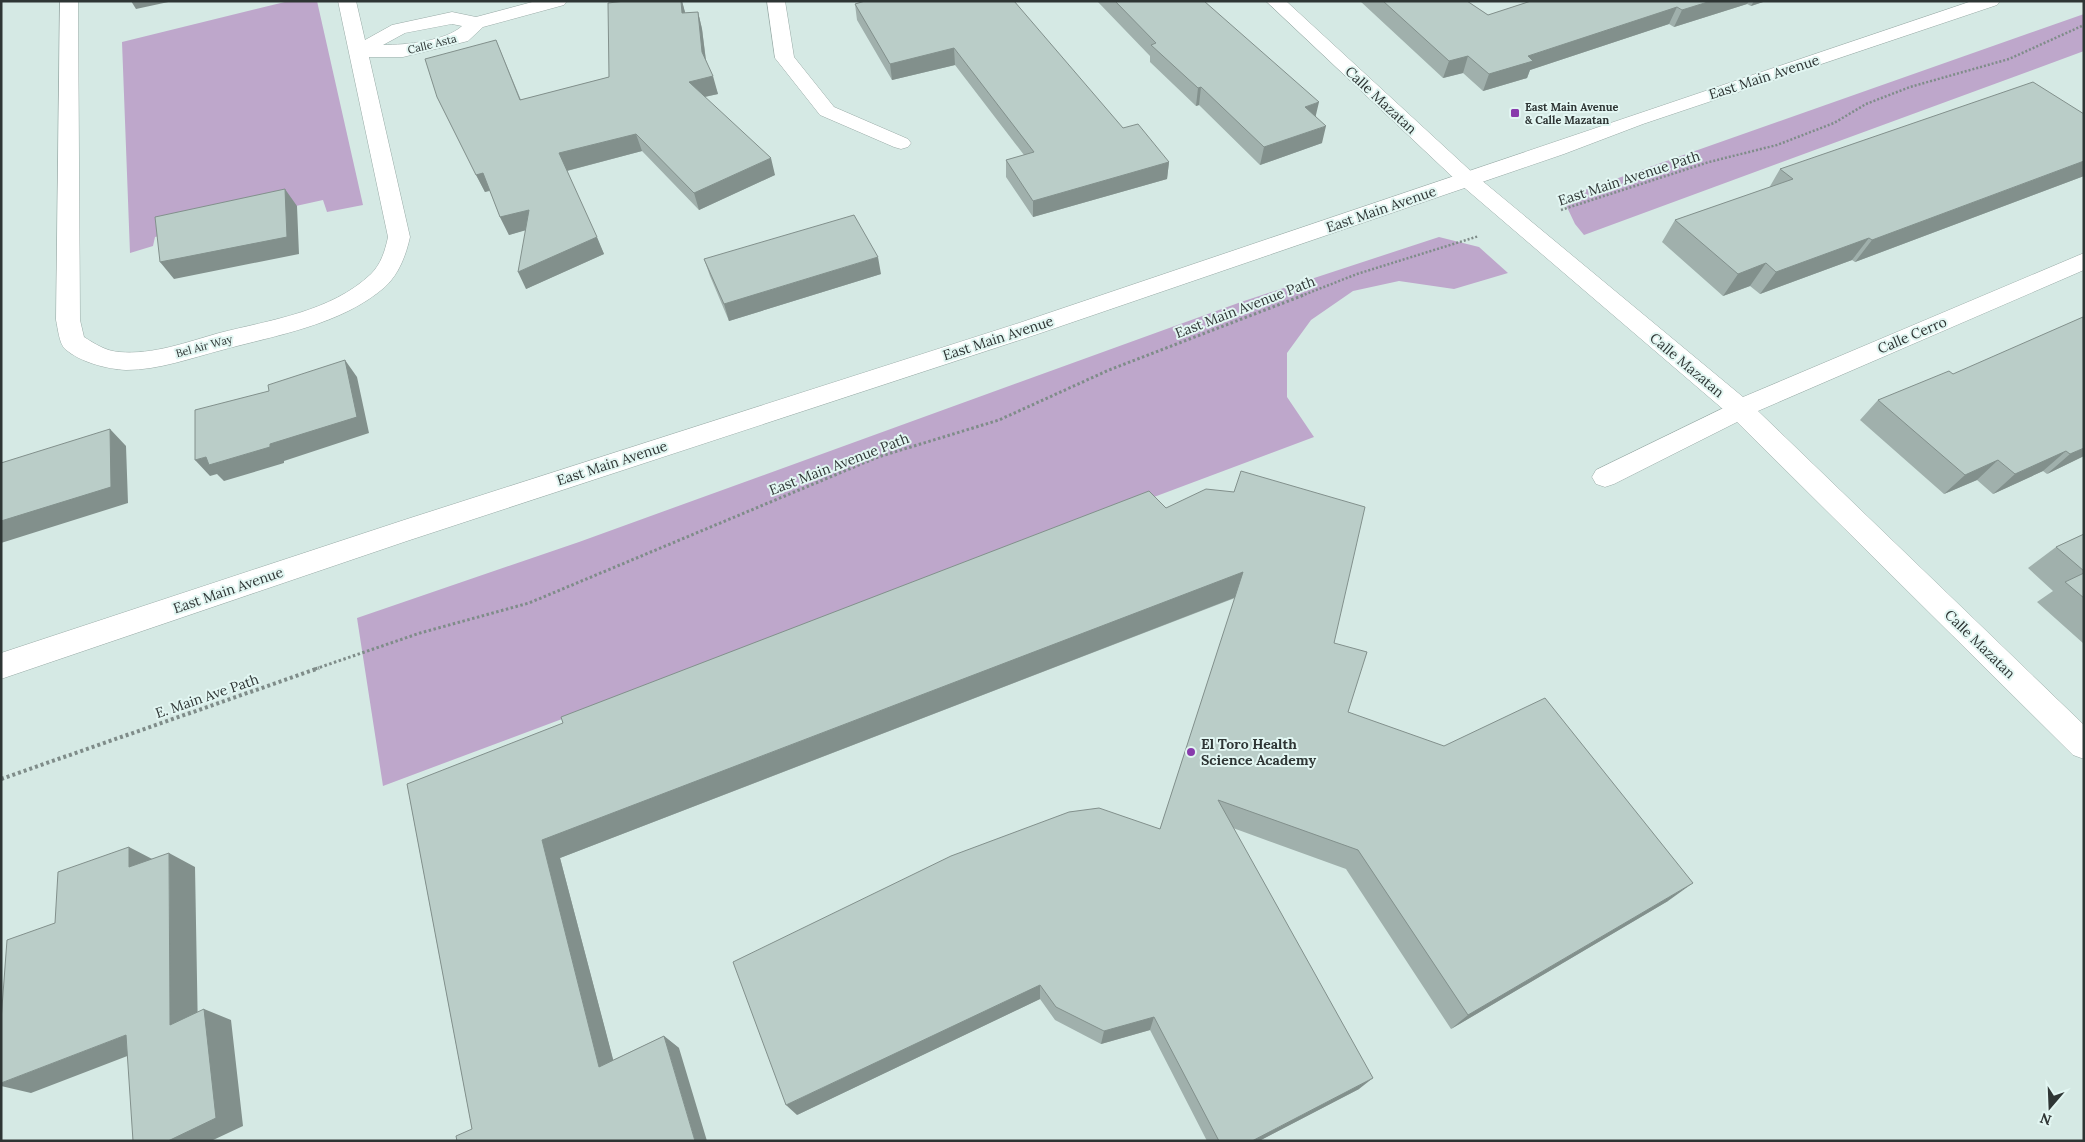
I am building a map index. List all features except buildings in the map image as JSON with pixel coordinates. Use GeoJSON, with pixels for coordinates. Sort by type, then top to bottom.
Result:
{"type":"FeatureCollection","features":[{"type":"Feature","properties":{"kind":"street","name":"Bel Air Way"},"geometry":{"type":"LineString","coordinates":[[69,1],[68,320],[73,342],[99,358],[127,361],[166,356],[318,315],[349,301],[377,282],[395,257],[399,237],[347,1]]}},
{"type":"Feature","properties":{"kind":"street","name":"Calle Asta"},"geometry":{"type":"LineString","coordinates":[[358,51],[403,51],[461,37],[476,23],[558,1]]}},
{"type":"Feature","properties":{"kind":"street"},"geometry":{"type":"LineString","coordinates":[[776,1],[786,58],[827,110],[901,143]]}},
{"type":"Feature","properties":{"kind":"street","name":"Calle Mazatan"},"geometry":{"type":"LineString","coordinates":[[1275,1],[1467,180],[1740,409],[2084,745]]}},
{"type":"Feature","properties":{"kind":"street","name":"East Main Avenue"},"geometry":{"type":"LineString","coordinates":[[1,666],[395,534],[1027,329],[1467,180],[1636,120],[1991,1]]}},
{"type":"Feature","properties":{"kind":"street","name":"Calle Cerro"},"geometry":{"type":"LineString","coordinates":[[1605,477],[1740,409],[2084,261]]}},
{"type":"Feature","properties":{"kind":"path","name":"East Main Avenue Path"},"geometry":{"type":"LineString","coordinates":[[420,633],[529,604],[645,553],[878,457],[999,420],[1109,370],[1357,274],[1709,162],[1777,146],[1834,124],[1866,104],[1910,87],[2009,59],[2084,25]]}},
{"type":"Feature","properties":{"kind":"path","name":"E. Main Ave Path"},"geometry":{"type":"LineString","coordinates":[[1,779],[420,633]]}},
{"type":"Feature","properties":{"kind":"shaded area"},"geometry":{"type":"Polygon","coordinates":[[[289,1],[317,1],[363,205],[327,212],[323,200],[155,237],[153,246],[130,253],[122,42],[289,1]]]}},
{"type":"Feature","properties":{"kind":"shaded area"},"geometry":{"type":"Polygon","coordinates":[[[2084,14],[2084,51],[1584,235],[1575,224],[1566,205],[1573,194],[2084,14]]]}},
{"type":"Feature","properties":{"kind":"shaded area"},"geometry":{"type":"Polygon","coordinates":[[[1439,237],[1479,247],[1508,273],[1454,289],[1399,281],[1353,291],[1311,320],[1287,353],[1287,397],[1314,437],[383,786],[357,618],[579,542],[1241,302],[1439,237]]]}},
{"type":"Feature","properties":{"kind":"place","name":"East Main Avenue & Calle Mazatan"},"geometry":{"type":"Point","coordinates":[1515,113]}},
{"type":"Feature","properties":{"kind":"place","name":"El Toro Health Science Academy"},"geometry":{"type":"Point","coordinates":[1191,752]}}]}
